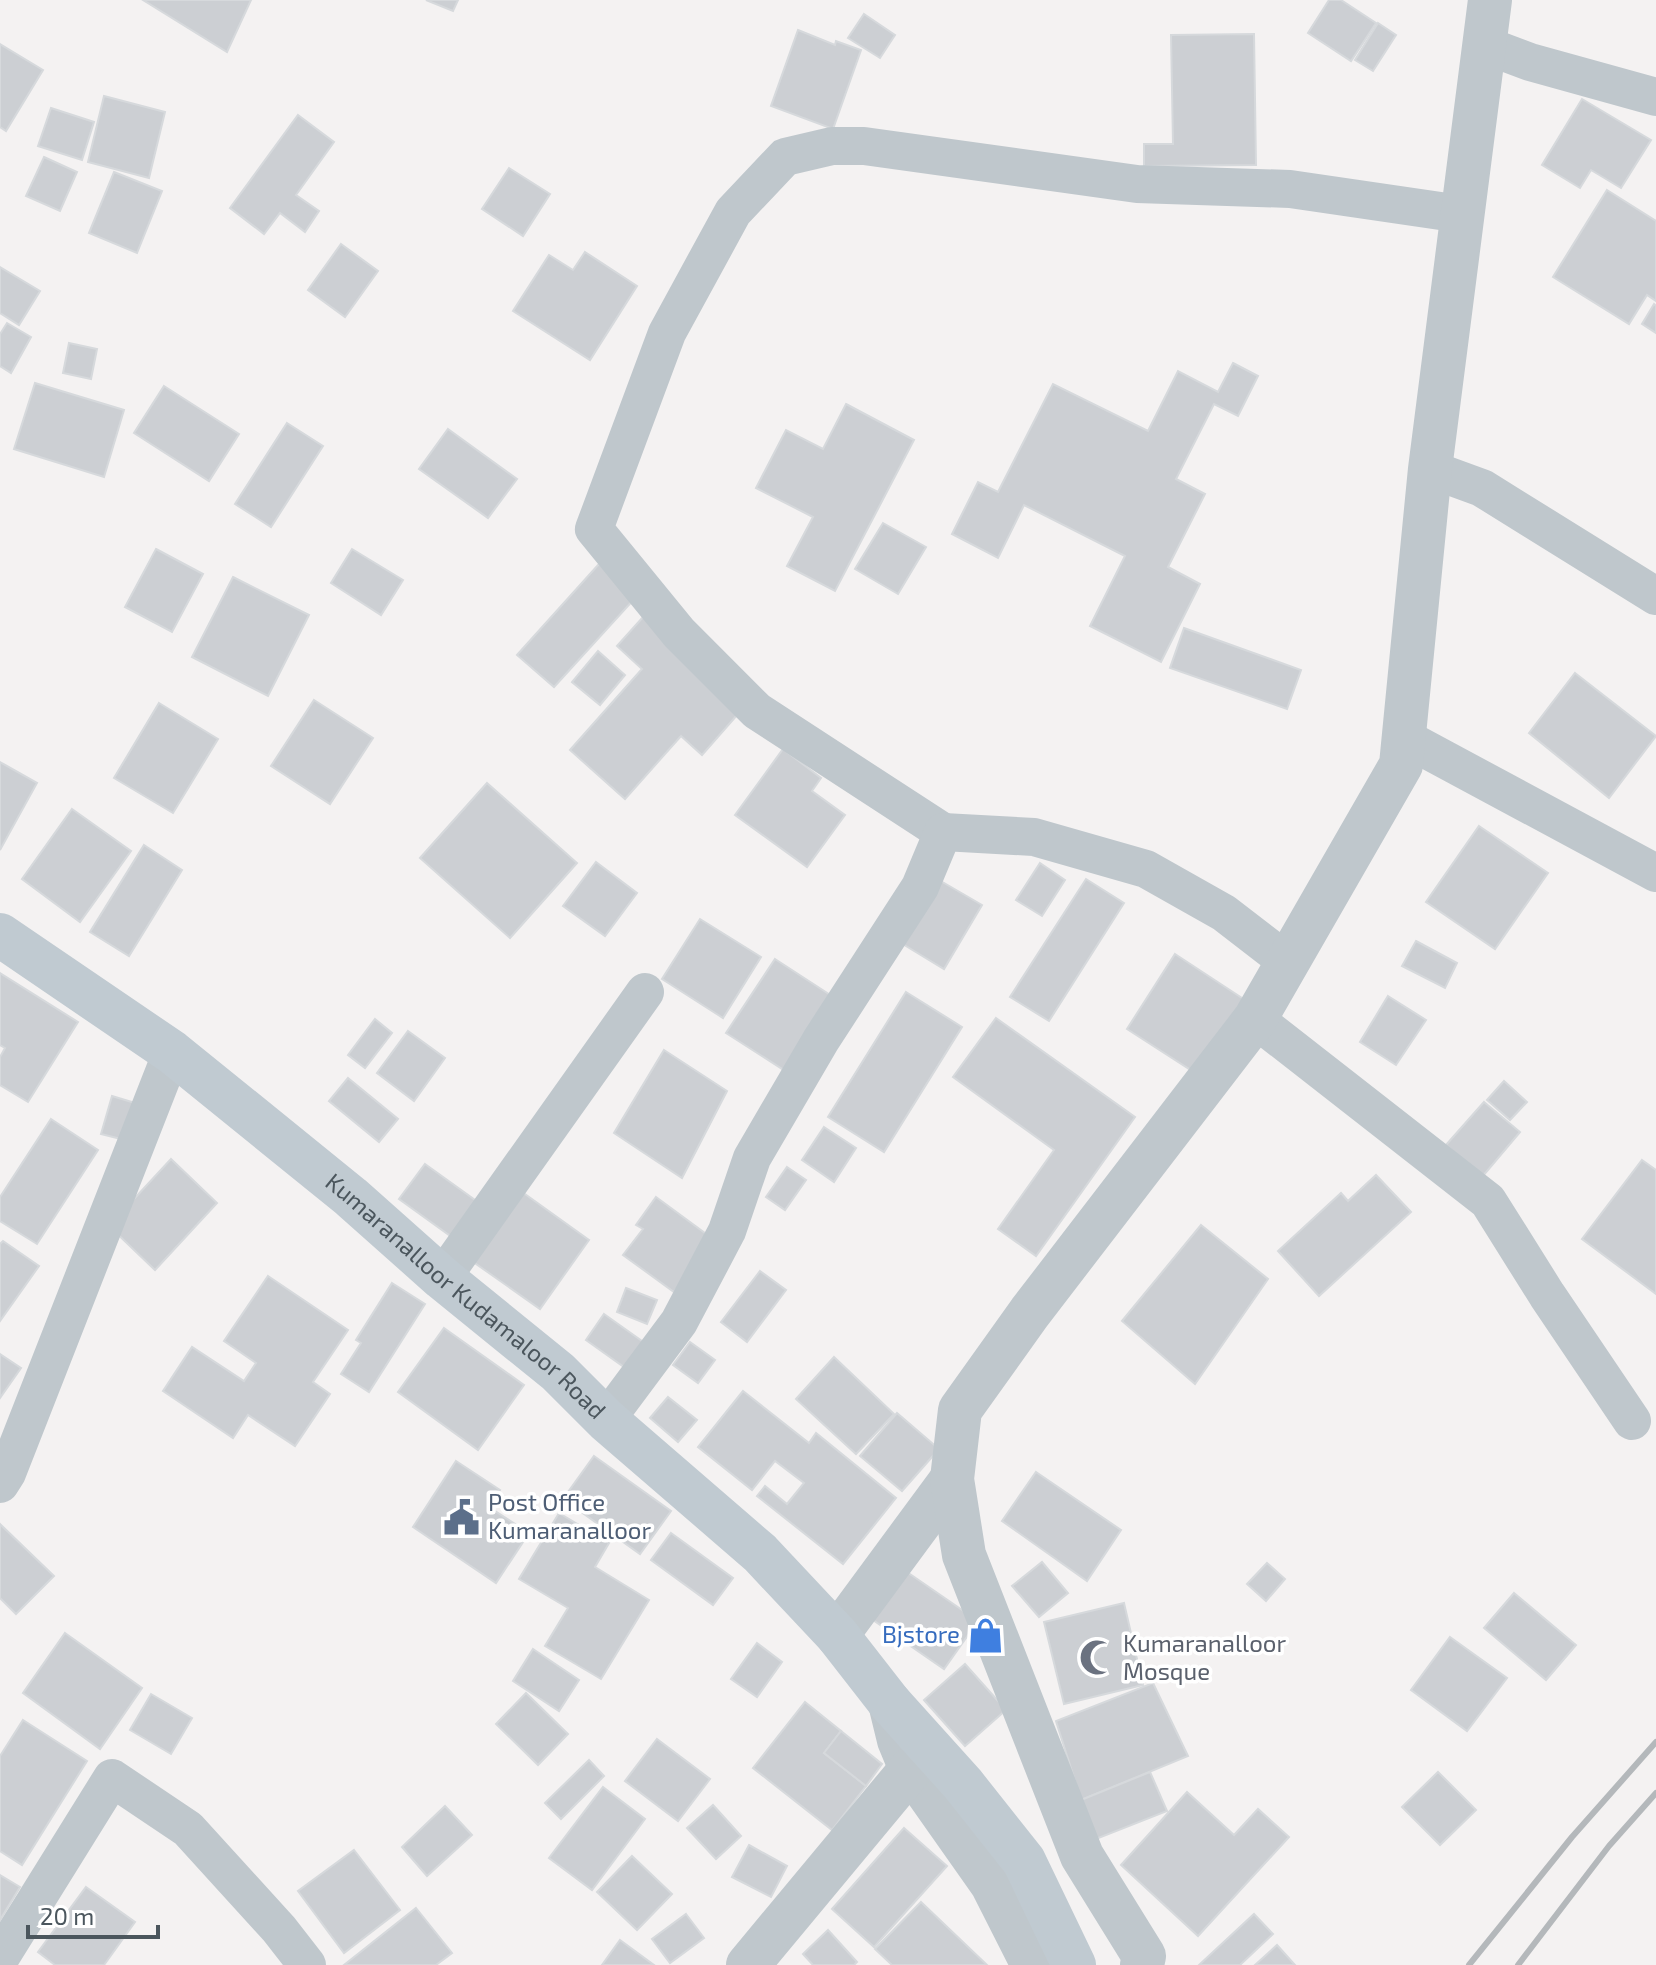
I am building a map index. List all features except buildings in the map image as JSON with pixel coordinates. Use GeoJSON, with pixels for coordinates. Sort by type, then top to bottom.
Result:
{"type":"FeatureCollection","features":[{"type":"Feature","properties":{"kind":"main road","name":"Kumaranalloor Kudamaloor Road"},"geometry":{"type":"LineString","coordinates":[[0,935],[172,1052],[351,1197],[442,1278],[558,1372],[606,1420],[760,1553],[837,1635],[890,1703],[963,1784],[1024,1861],[1074,1965]]}},
{"type":"Feature","properties":{"kind":"street"},"geometry":{"type":"LineString","coordinates":[[1146,1962],[1082,1856],[964,1555],[952,1479],[960,1410],[1040,1299],[1255,1019],[1401,765],[1430,469],[1490,0]]}},
{"type":"Feature","properties":{"kind":"street"},"geometry":{"type":"LineString","coordinates":[[1482,44],[1530,62],[1656,97]]}},
{"type":"Feature","properties":{"kind":"street"},"geometry":{"type":"LineString","coordinates":[[1289,963],[1224,913],[1146,869],[1034,837],[943,832],[757,711],[679,633],[594,529],[667,333],[733,212],[785,157],[832,146],[864,146],[1137,184],[1290,189],[1461,214]]}},
{"type":"Feature","properties":{"kind":"street"},"geometry":{"type":"LineString","coordinates":[[1430,469],[1482,488],[1656,596]]}},
{"type":"Feature","properties":{"kind":"street"},"geometry":{"type":"LineString","coordinates":[[1403,737],[1656,873]]}},
{"type":"Feature","properties":{"kind":"street"},"geometry":{"type":"LineString","coordinates":[[606,1420],[679,1322],[727,1231],[752,1158],[821,1040],[920,887],[943,832]]}},
{"type":"Feature","properties":{"kind":"street"},"geometry":{"type":"LineString","coordinates":[[442,1278],[645,992]]}},
{"type":"Feature","properties":{"kind":"street"},"geometry":{"type":"LineString","coordinates":[[1255,1019],[1488,1201],[1632,1421]]}},
{"type":"Feature","properties":{"kind":"street"},"geometry":{"type":"LineString","coordinates":[[0,1484],[80,1292],[172,1052]]}},
{"type":"Feature","properties":{"kind":"street"},"geometry":{"type":"LineString","coordinates":[[837,1635],[952,1479]]}},
{"type":"Feature","properties":{"kind":"street"},"geometry":{"type":"LineString","coordinates":[[890,1703],[899,1740],[911,1769],[992,1884],[1033,1965]]}},
{"type":"Feature","properties":{"kind":"street"},"geometry":{"type":"LineString","coordinates":[[748,1965],[911,1769]]}},
{"type":"Feature","properties":{"kind":"street"},"geometry":{"type":"LineString","coordinates":[[0,1958],[112,1778],[188,1829],[279,1929],[307,1965]]}},
{"type":"Feature","properties":{"kind":"railway"},"geometry":{"type":"LineString","coordinates":[[1469,1965],[1572,1837],[1656,1742]]}},
{"type":"Feature","properties":{"kind":"railway"},"geometry":{"type":"LineString","coordinates":[[1518,1965],[1609,1846],[1656,1793]]}},
{"type":"Feature","properties":{"kind":"place","name":"Post Office Kumaranalloor"},"geometry":{"type":"Point","coordinates":[462,1517]}},
{"type":"Feature","properties":{"kind":"place","name":"Bjstore"},"geometry":{"type":"Point","coordinates":[986,1635]}},
{"type":"Feature","properties":{"kind":"place","name":"Kumaranalloor Mosque"},"geometry":{"type":"Point","coordinates":[1097,1658]}}]}
